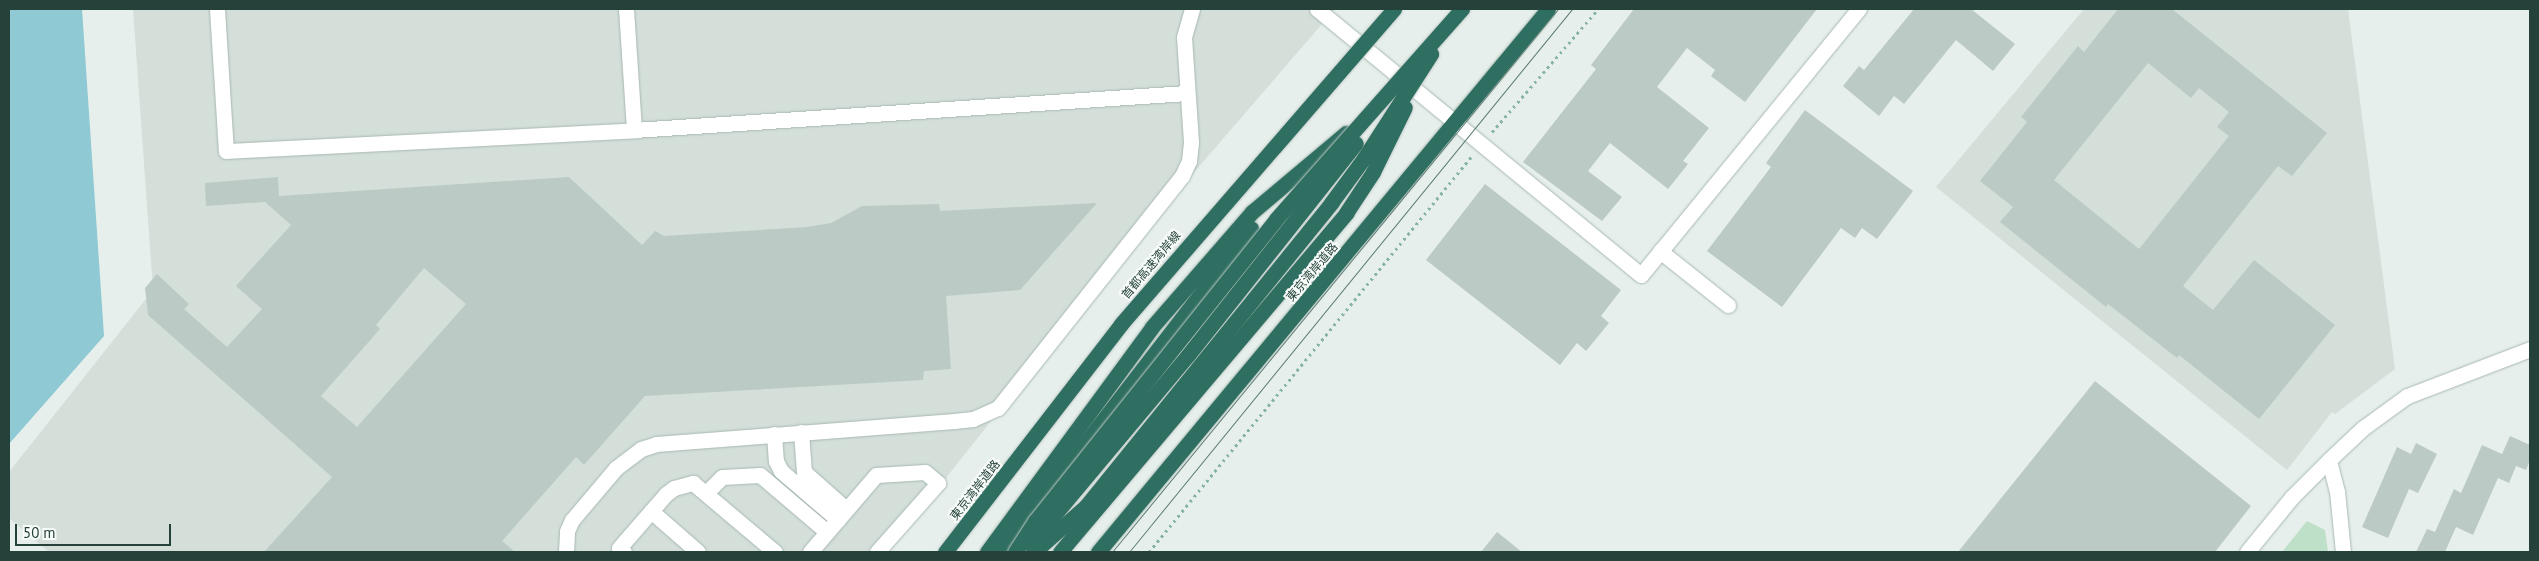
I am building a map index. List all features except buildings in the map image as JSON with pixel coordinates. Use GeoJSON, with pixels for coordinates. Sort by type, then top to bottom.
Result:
{"type":"FeatureCollection","features":[{"type":"Feature","properties":{"kind":"highway","name":"東京湾岸道路"},"geometry":{"type":"LineString","coordinates":[[945,552],[1120,327],[1361,44],[1394,9]]}},
{"type":"Feature","properties":{"kind":"highway","name":"首都高速湾岸線"},"geometry":{"type":"LineString","coordinates":[[945,552],[1120,324],[1394,9]]}},
{"type":"Feature","properties":{"kind":"highway"},"geometry":{"type":"LineString","coordinates":[[1023,552],[1188,355],[1462,9]]}},
{"type":"Feature","properties":{"kind":"highway"},"geometry":{"type":"LineString","coordinates":[[1015,552],[1036,520],[1276,219],[1462,9]]}},
{"type":"Feature","properties":{"kind":"highway","name":"東京湾岸道路"},"geometry":{"type":"LineString","coordinates":[[1098,552],[1456,123],[1548,9]]}},
{"type":"Feature","properties":{"kind":"highway"},"geometry":{"type":"LineString","coordinates":[[1034,552],[1086,506],[1203,364],[1337,195],[1417,78],[1446,30]]}},
{"type":"Feature","properties":{"kind":"highway"},"geometry":{"type":"LineString","coordinates":[[1060,552],[1346,213],[1396,131],[1417,78]]}},
{"type":"Feature","properties":{"kind":"highway"},"geometry":{"type":"LineString","coordinates":[[987,552],[1152,327],[1252,212],[1370,112]]}},
{"type":"Feature","properties":{"kind":"highway"},"geometry":{"type":"LineString","coordinates":[[1001,552],[1286,183]]}},
{"type":"Feature","properties":{"kind":"street"},"geometry":{"type":"LineString","coordinates":[[217,9],[226,151],[634,130],[1187,92]]}},
{"type":"Feature","properties":{"kind":"street"},"geometry":{"type":"LineString","coordinates":[[626,9],[634,130]]}},
{"type":"Feature","properties":{"kind":"street"},"geometry":{"type":"LineString","coordinates":[[566,552],[567,531],[572,520],[616,468],[641,449],[670,441],[973,419],[998,408],[1173,192],[1189,161],[1184,37],[1192,9]]}},
{"type":"Feature","properties":{"kind":"street"},"geometry":{"type":"LineString","coordinates":[[1318,9],[1641,275],[1859,9]]}},
{"type":"Feature","properties":{"kind":"street"},"geometry":{"type":"LineString","coordinates":[[1660,251],[1728,305]]}},
{"type":"Feature","properties":{"kind":"street"},"geometry":{"type":"LineString","coordinates":[[2247,552],[2292,497],[2329,460],[2363,428],[2407,396],[2530,348]]}},
{"type":"Feature","properties":{"kind":"street"},"geometry":{"type":"LineString","coordinates":[[801,432],[804,472],[842,514]]}},
{"type":"Feature","properties":{"kind":"street"},"geometry":{"type":"LineString","coordinates":[[774,434],[776,461],[781,471],[842,514]]}},
{"type":"Feature","properties":{"kind":"street"},"geometry":{"type":"LineString","coordinates":[[2329,460],[2338,491],[2343,552]]}},
{"type":"Feature","properties":{"kind":"street"},"geometry":{"type":"LineString","coordinates":[[810,552],[869,481],[880,473],[920,470],[938,483],[877,552]]}},
{"type":"Feature","properties":{"kind":"street"},"geometry":{"type":"LineString","coordinates":[[707,492],[722,477],[760,475],[828,532]]}},
{"type":"Feature","properties":{"kind":"street"},"geometry":{"type":"LineString","coordinates":[[624,552],[619,548],[651,511],[674,488],[693,483],[707,492],[775,552]]}},
{"type":"Feature","properties":{"kind":"street"},"geometry":{"type":"LineString","coordinates":[[651,511],[698,552]]}},
{"type":"Feature","properties":{"kind":"path"},"geometry":{"type":"LineString","coordinates":[[1149,552],[1276,399],[1357,293],[1598,9]]}},
{"type":"Feature","properties":{"kind":"shaded area"},"geometry":{"type":"Polygon","coordinates":[[[133,9],[1335,9],[1128,249],[887,552],[49,552],[9,518],[9,472],[153,290],[133,9]]]}},
{"type":"Feature","properties":{"kind":"shaded area"},"geometry":{"type":"Polygon","coordinates":[[[2084,9],[2348,9],[2395,369],[2335,414],[2332,412],[2287,470],[1936,187],[2084,9]]]}},
{"type":"Feature","properties":{"kind":"green space"},"geometry":{"type":"Polygon","coordinates":[[[2307,521],[2325,530],[2328,552],[2282,552],[2307,521]]]}},
{"type":"Feature","properties":{"kind":"water"},"geometry":{"type":"Polygon","coordinates":[[[9,9],[82,9],[104,336],[9,444],[9,9]]]}},
{"type":"Feature","properties":{"kind":"tram line"},"geometry":{"type":"LineString","coordinates":[[1112,552],[1558,9]]}},
{"type":"Feature","properties":{"kind":"tram line"},"geometry":{"type":"LineString","coordinates":[[1129,552],[1572,9]]}}]}
